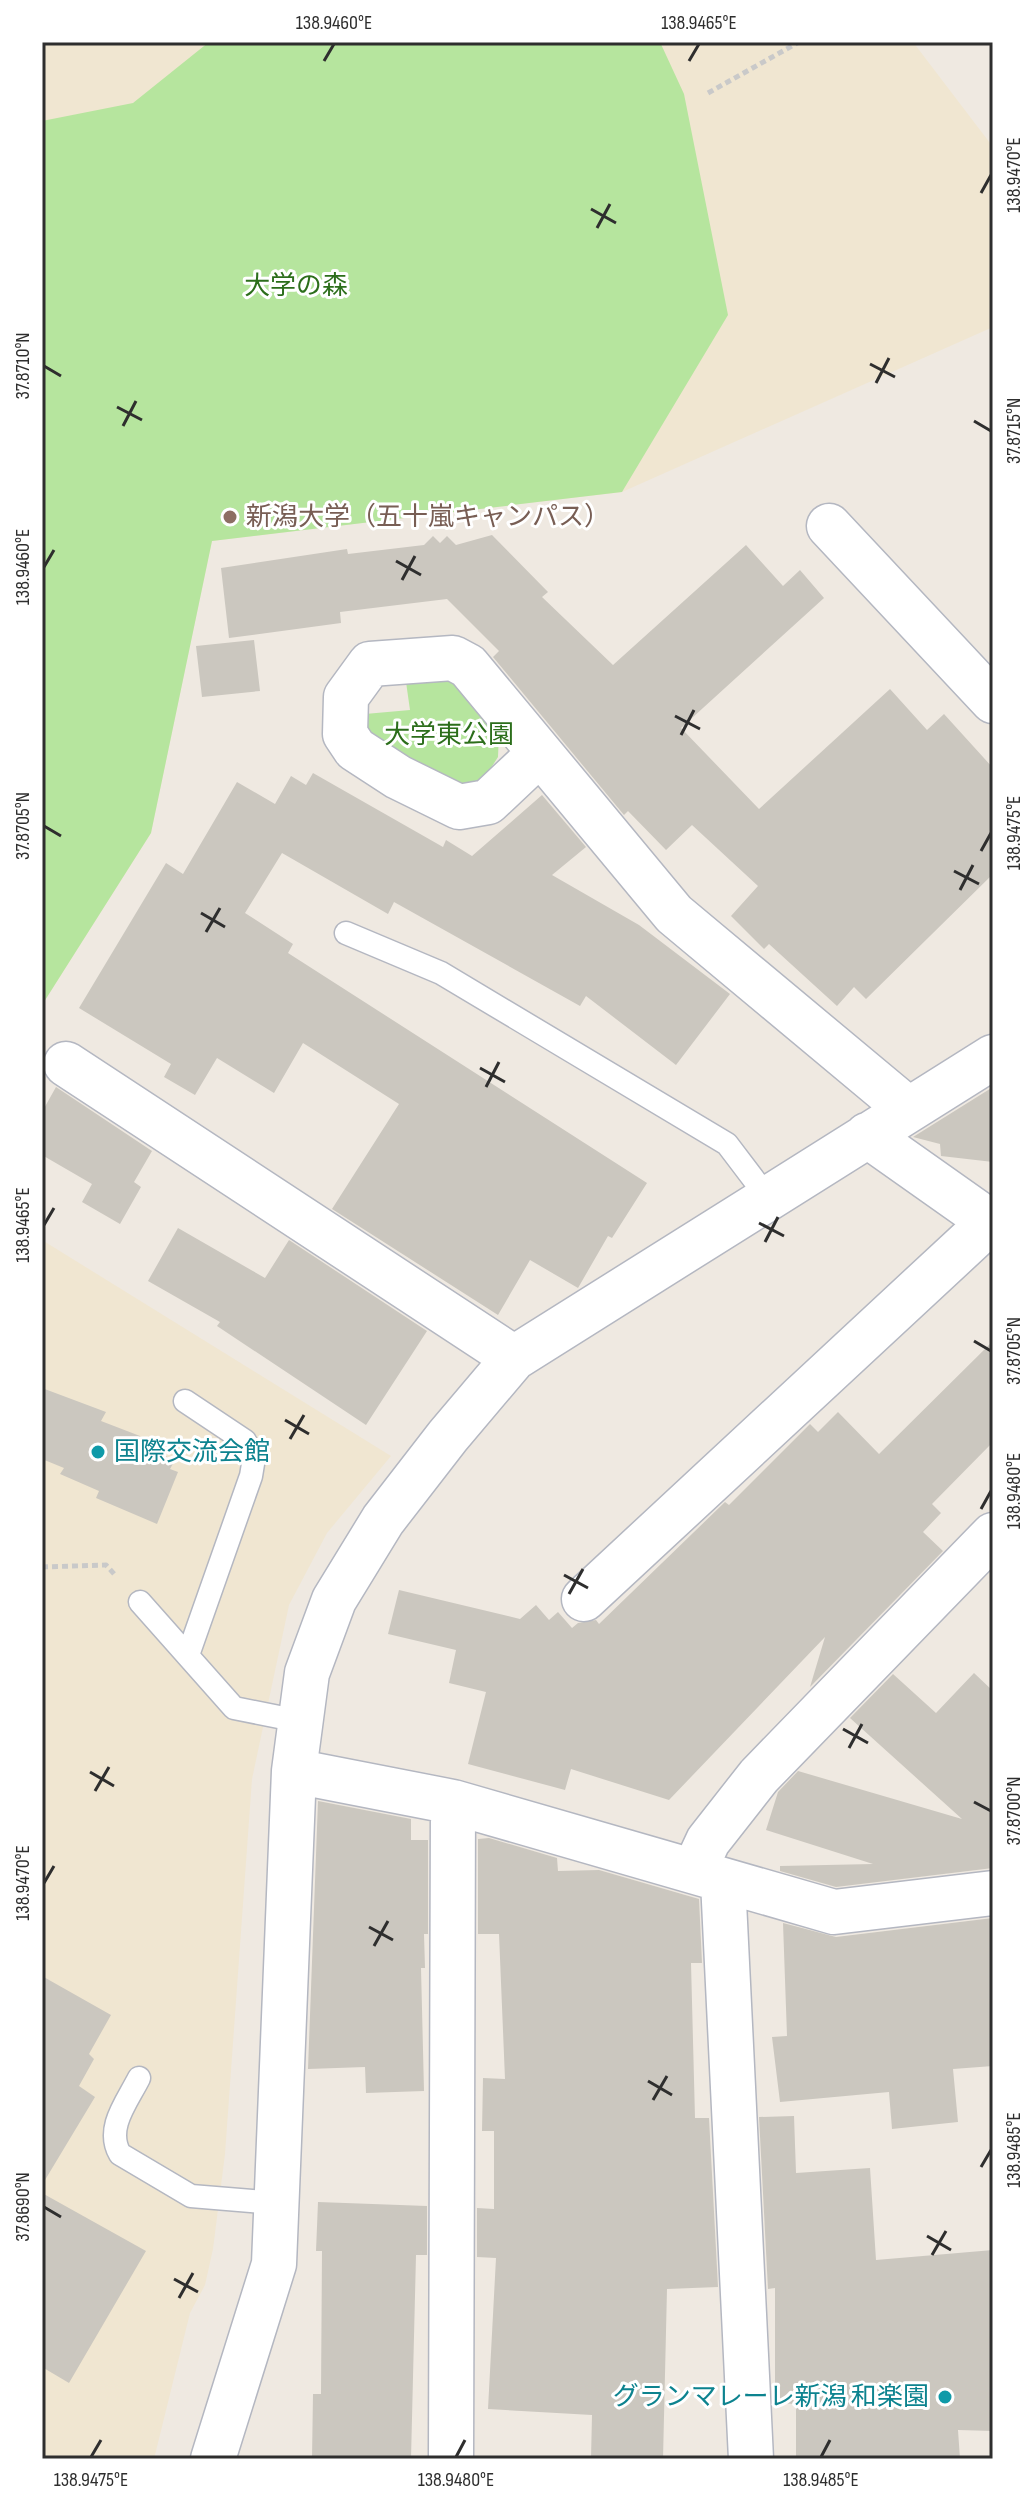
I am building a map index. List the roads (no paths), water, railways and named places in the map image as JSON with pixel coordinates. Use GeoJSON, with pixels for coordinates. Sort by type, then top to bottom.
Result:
{"type":"FeatureCollection","features":[{"type":"Feature","properties":{"kind":"street"},"geometry":{"type":"LineString","coordinates":[[829,526],[993,701]]}},
{"type":"Feature","properties":{"kind":"street"},"geometry":{"type":"LineString","coordinates":[[538,755],[674,914],[909,1110]]}},
{"type":"Feature","properties":{"kind":"street"},"geometry":{"type":"LineString","coordinates":[[213,2459],[274,2264],[294,1771],[307,1673],[334,1600],[383,1520],[514,1358],[993,1057]]}},
{"type":"Feature","properties":{"kind":"street"},"geometry":{"type":"LineString","coordinates":[[66,1064],[514,1358]]}},
{"type":"Feature","properties":{"kind":"street"},"geometry":{"type":"LineString","coordinates":[[584,1599],[992,1223],[867,1135]]}},
{"type":"Feature","properties":{"kind":"street"},"geometry":{"type":"LineString","coordinates":[[751,2459],[708,1841],[759,1776],[993,1535]]}},
{"type":"Feature","properties":{"kind":"street"},"geometry":{"type":"LineString","coordinates":[[294,1771],[453,1802],[834,1912],[993,1893]]}},
{"type":"Feature","properties":{"kind":"street"},"geometry":{"type":"LineString","coordinates":[[451,2459],[442,2157],[453,1802]]}},
{"type":"Feature","properties":{"kind":"lane"},"geometry":{"type":"LineString","coordinates":[[346,933],[441,973],[727,1144],[768,1198]]}},
{"type":"Feature","properties":{"kind":"lane"},"geometry":{"type":"LineString","coordinates":[[185,1401],[245,1441],[254,1458],[251,1476],[188,1655]]}},
{"type":"Feature","properties":{"kind":"lane"},"geometry":{"type":"LineString","coordinates":[[140,1602],[234,1708],[299,1721]]}},
{"type":"Feature","properties":{"kind":"lane"},"geometry":{"type":"LineString","coordinates":[[139,2078],[113,2132],[120,2154],[191,2196],[276,2203]]}},
{"type":"Feature","properties":{"kind":"place","name":"新潟大学（五十嵐キャンパス）"},"geometry":{"type":"Point","coordinates":[230,517]}},
{"type":"Feature","properties":{"kind":"place","name":"国際交流会館"},"geometry":{"type":"Point","coordinates":[98,1452]}},
{"type":"Feature","properties":{"kind":"place","name":"グランマレーレ新潟 和楽園"},"geometry":{"type":"Point","coordinates":[945,2397]}},
{"type":"Feature","properties":{"kind":"park label","name":"大学の森"},"geometry":{"type":"Point","coordinates":[296,286]}},
{"type":"Feature","properties":{"kind":"park label","name":"大学東公園"},"geometry":{"type":"Point","coordinates":[449,735]}}]}
